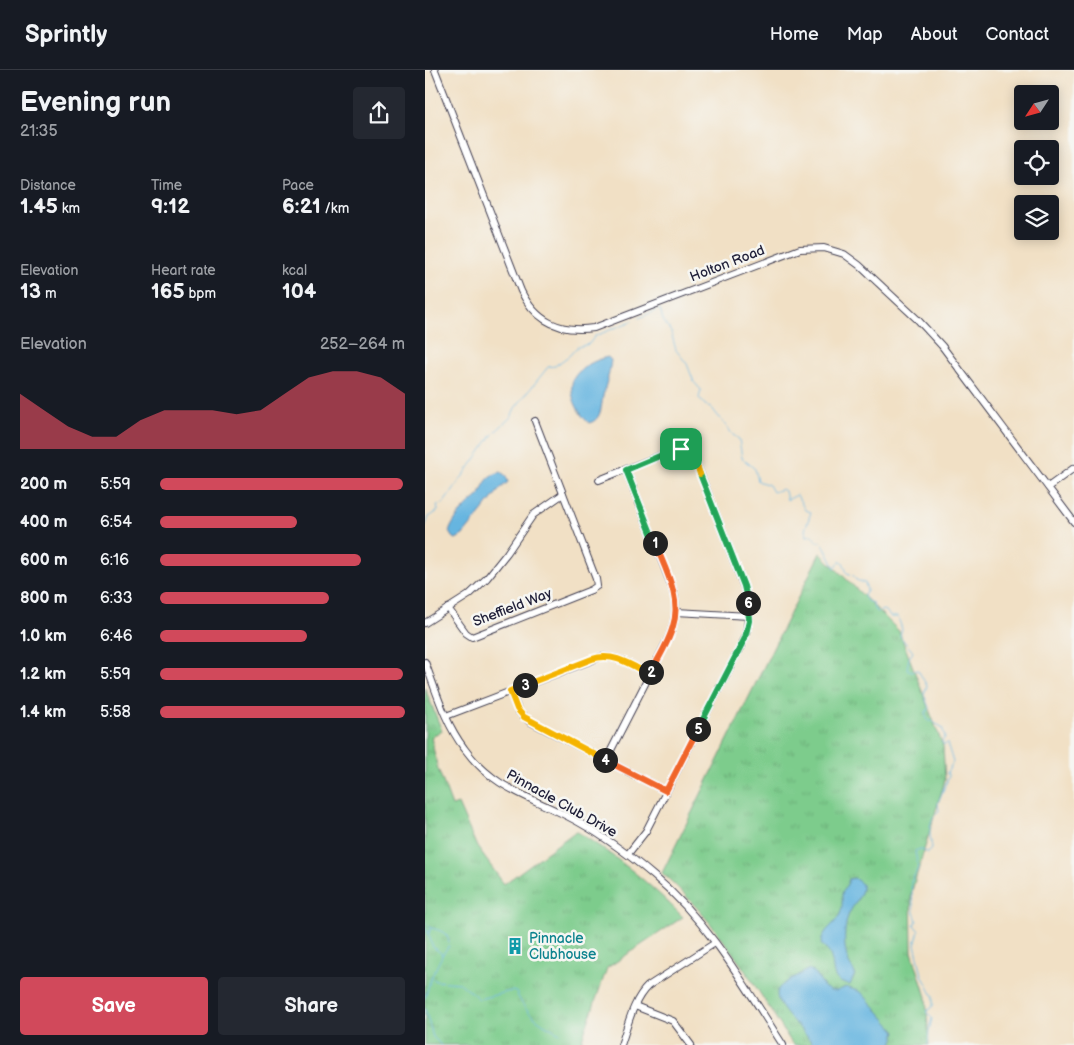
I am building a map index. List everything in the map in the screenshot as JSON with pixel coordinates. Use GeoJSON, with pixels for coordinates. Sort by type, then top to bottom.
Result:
{"type":"FeatureCollection","features":[{"type":"Feature","properties":{"kind":"street","name":"Holton Road"},"geometry":{"type":"LineString","coordinates":[[435,70],[521,291],[531,308],[540,316],[554,325],[568,329],[594,328],[800,249],[824,248],[836,251],[859,265],[935,338],[1074,522]]}},
{"type":"Feature","properties":{"kind":"street"},"geometry":{"type":"LineString","coordinates":[[425,623],[469,594],[487,578],[533,516],[563,494],[535,422]]}},
{"type":"Feature","properties":{"kind":"street"},"geometry":{"type":"LineString","coordinates":[[599,480],[674,450],[688,450],[693,456],[748,599],[749,616],[745,638],[646,831],[628,854]]}},
{"type":"Feature","properties":{"kind":"street"},"geometry":{"type":"LineString","coordinates":[[1049,487],[1074,468]]}},
{"type":"Feature","properties":{"kind":"street"},"geometry":{"type":"LineString","coordinates":[[607,760],[672,632],[676,612],[672,587],[626,470]]}},
{"type":"Feature","properties":{"kind":"street","name":"Sheffield Way"},"geometry":{"type":"LineString","coordinates":[[448,608],[466,633],[472,637],[595,587],[596,579],[563,494]]}},
{"type":"Feature","properties":{"kind":"street"},"geometry":{"type":"LineString","coordinates":[[676,612],[749,616]]}},
{"type":"Feature","properties":{"kind":"street"},"geometry":{"type":"LineString","coordinates":[[446,716],[603,656],[618,659],[650,675]]}},
{"type":"Feature","properties":{"kind":"street","name":"Pinnacle Club Drive"},"geometry":{"type":"LineString","coordinates":[[425,662],[446,716],[463,748],[482,769],[496,781],[519,795],[567,816],[599,834],[628,854],[657,878],[683,904],[715,943],[783,1045]]}},
{"type":"Feature","properties":{"kind":"street"},"geometry":{"type":"LineString","coordinates":[[510,691],[517,709],[529,721],[666,791]]}},
{"type":"Feature","properties":{"kind":"street"},"geometry":{"type":"LineString","coordinates":[[621,1045],[639,996],[648,986],[715,943]]}},
{"type":"Feature","properties":{"kind":"street"},"geometry":{"type":"LineString","coordinates":[[635,1006],[673,1021],[691,1045]]}},
{"type":"Feature","properties":{"kind":"green space"},"geometry":{"type":"Polygon","coordinates":[[[820,553],[899,631],[943,746],[945,780],[911,894],[912,952],[926,997],[929,1045],[793,1045],[749,976],[717,932],[682,892],[662,873],[820,553]]]}},
{"type":"Feature","properties":{"kind":"green space"},"geometry":{"type":"Polygon","coordinates":[[[425,688],[442,731],[431,737],[437,766],[452,806],[458,804],[477,847],[504,884],[576,831],[633,871],[683,917],[607,968],[580,1045],[425,1045],[425,688]]]}},
{"type":"Feature","properties":{"kind":"water"},"geometry":{"type":"Polygon","coordinates":[[[608,357],[611,360],[609,374],[599,416],[589,423],[575,404],[572,392],[573,380],[578,372],[587,365],[608,357]]]}},
{"type":"Feature","properties":{"kind":"water"},"geometry":{"type":"Polygon","coordinates":[[[501,472],[506,476],[508,482],[500,489],[463,535],[456,539],[452,537],[449,532],[458,516],[480,495],[490,477],[501,472]]]}},
{"type":"Feature","properties":{"kind":"water"},"geometry":{"type":"Polygon","coordinates":[[[854,878],[862,884],[862,888],[860,896],[848,916],[846,927],[846,955],[855,974],[850,985],[843,983],[835,977],[829,953],[821,944],[824,934],[840,914],[843,890],[849,879],[854,878]]]}},
{"type":"Feature","properties":{"kind":"water"},"geometry":{"type":"Polygon","coordinates":[[[809,969],[815,973],[824,987],[830,991],[837,991],[846,987],[861,992],[896,1031],[892,1045],[813,1045],[783,1009],[777,994],[781,986],[809,969]]]}},
{"type":"Feature","properties":{"kind":"waterway"},"geometry":{"type":"LineString","coordinates":[[639,318],[660,309],[663,320],[671,332],[676,350],[687,364],[694,382],[701,390],[699,398],[705,405],[711,407],[733,435],[739,439],[742,458],[755,469],[758,481],[769,485],[773,492],[782,489],[785,491],[787,500],[797,495],[805,510],[811,512],[805,530],[807,536],[812,535],[817,542],[822,542],[835,568],[839,562],[843,562],[847,573],[853,575],[856,580],[865,583],[867,590],[864,596],[867,601],[873,603],[874,609],[878,612],[883,610],[890,617],[898,617],[902,629],[900,636],[913,652],[909,658],[907,669],[911,671],[918,670],[927,686],[924,694],[929,708],[925,713],[928,721],[933,721],[942,727],[945,737],[942,742],[944,745],[947,743],[953,762],[947,773],[949,776],[938,803],[939,811],[931,822],[930,837],[932,847],[928,853],[920,849],[915,851],[918,868],[911,882],[914,913],[917,920],[914,925],[919,931],[915,944],[922,975],[933,996],[933,1006],[926,1012],[932,1018],[928,1045]]}},
{"type":"Feature","properties":{"kind":"waterway"},"geometry":{"type":"LineString","coordinates":[[496,431],[511,417],[515,408],[548,367],[555,366],[577,347],[589,344],[595,336],[632,321]]}},
{"type":"Feature","properties":{"kind":"waterway"},"geometry":{"type":"LineString","coordinates":[[425,527],[429,517],[438,511],[437,505],[443,504],[493,434]]}},
{"type":"Feature","properties":{"kind":"waterway"},"geometry":{"type":"LineString","coordinates":[[425,923],[431,928],[428,935]]}},
{"type":"Feature","properties":{"kind":"waterway"},"geometry":{"type":"LineString","coordinates":[[425,928],[433,947],[442,956],[431,978],[425,998]]}},
{"type":"Feature","properties":{"kind":"waterway"},"geometry":{"type":"LineString","coordinates":[[431,928],[446,934],[449,943]]}},
{"type":"Feature","properties":{"kind":"waterway"},"geometry":{"type":"LineString","coordinates":[[442,955],[449,946]]}},
{"type":"Feature","properties":{"kind":"waterway"},"geometry":{"type":"LineString","coordinates":[[431,977],[436,981],[460,983],[479,999],[511,991],[516,992],[524,1007],[534,1017],[560,1033]]}},
{"type":"Feature","properties":{"kind":"waterway"},"geometry":{"type":"LineString","coordinates":[[425,1009],[433,1037],[441,1045]]}},
{"type":"Feature","properties":{"kind":"place","name":"Pinnacle Clubhouse"},"geometry":{"type":"Point","coordinates":[515,946]}},
{"type":"Feature","properties":{"kind":"route"},"geometry":{"type":"LineString","coordinates":[[681,449],[688,450],[693,456],[744,586],[749,605],[749,621],[745,638],[666,791],[529,721],[517,709],[510,691],[603,656],[618,659],[650,675],[672,632],[675,622],[675,601],[672,587],[626,470],[674,450],[681,449]]}}]}
